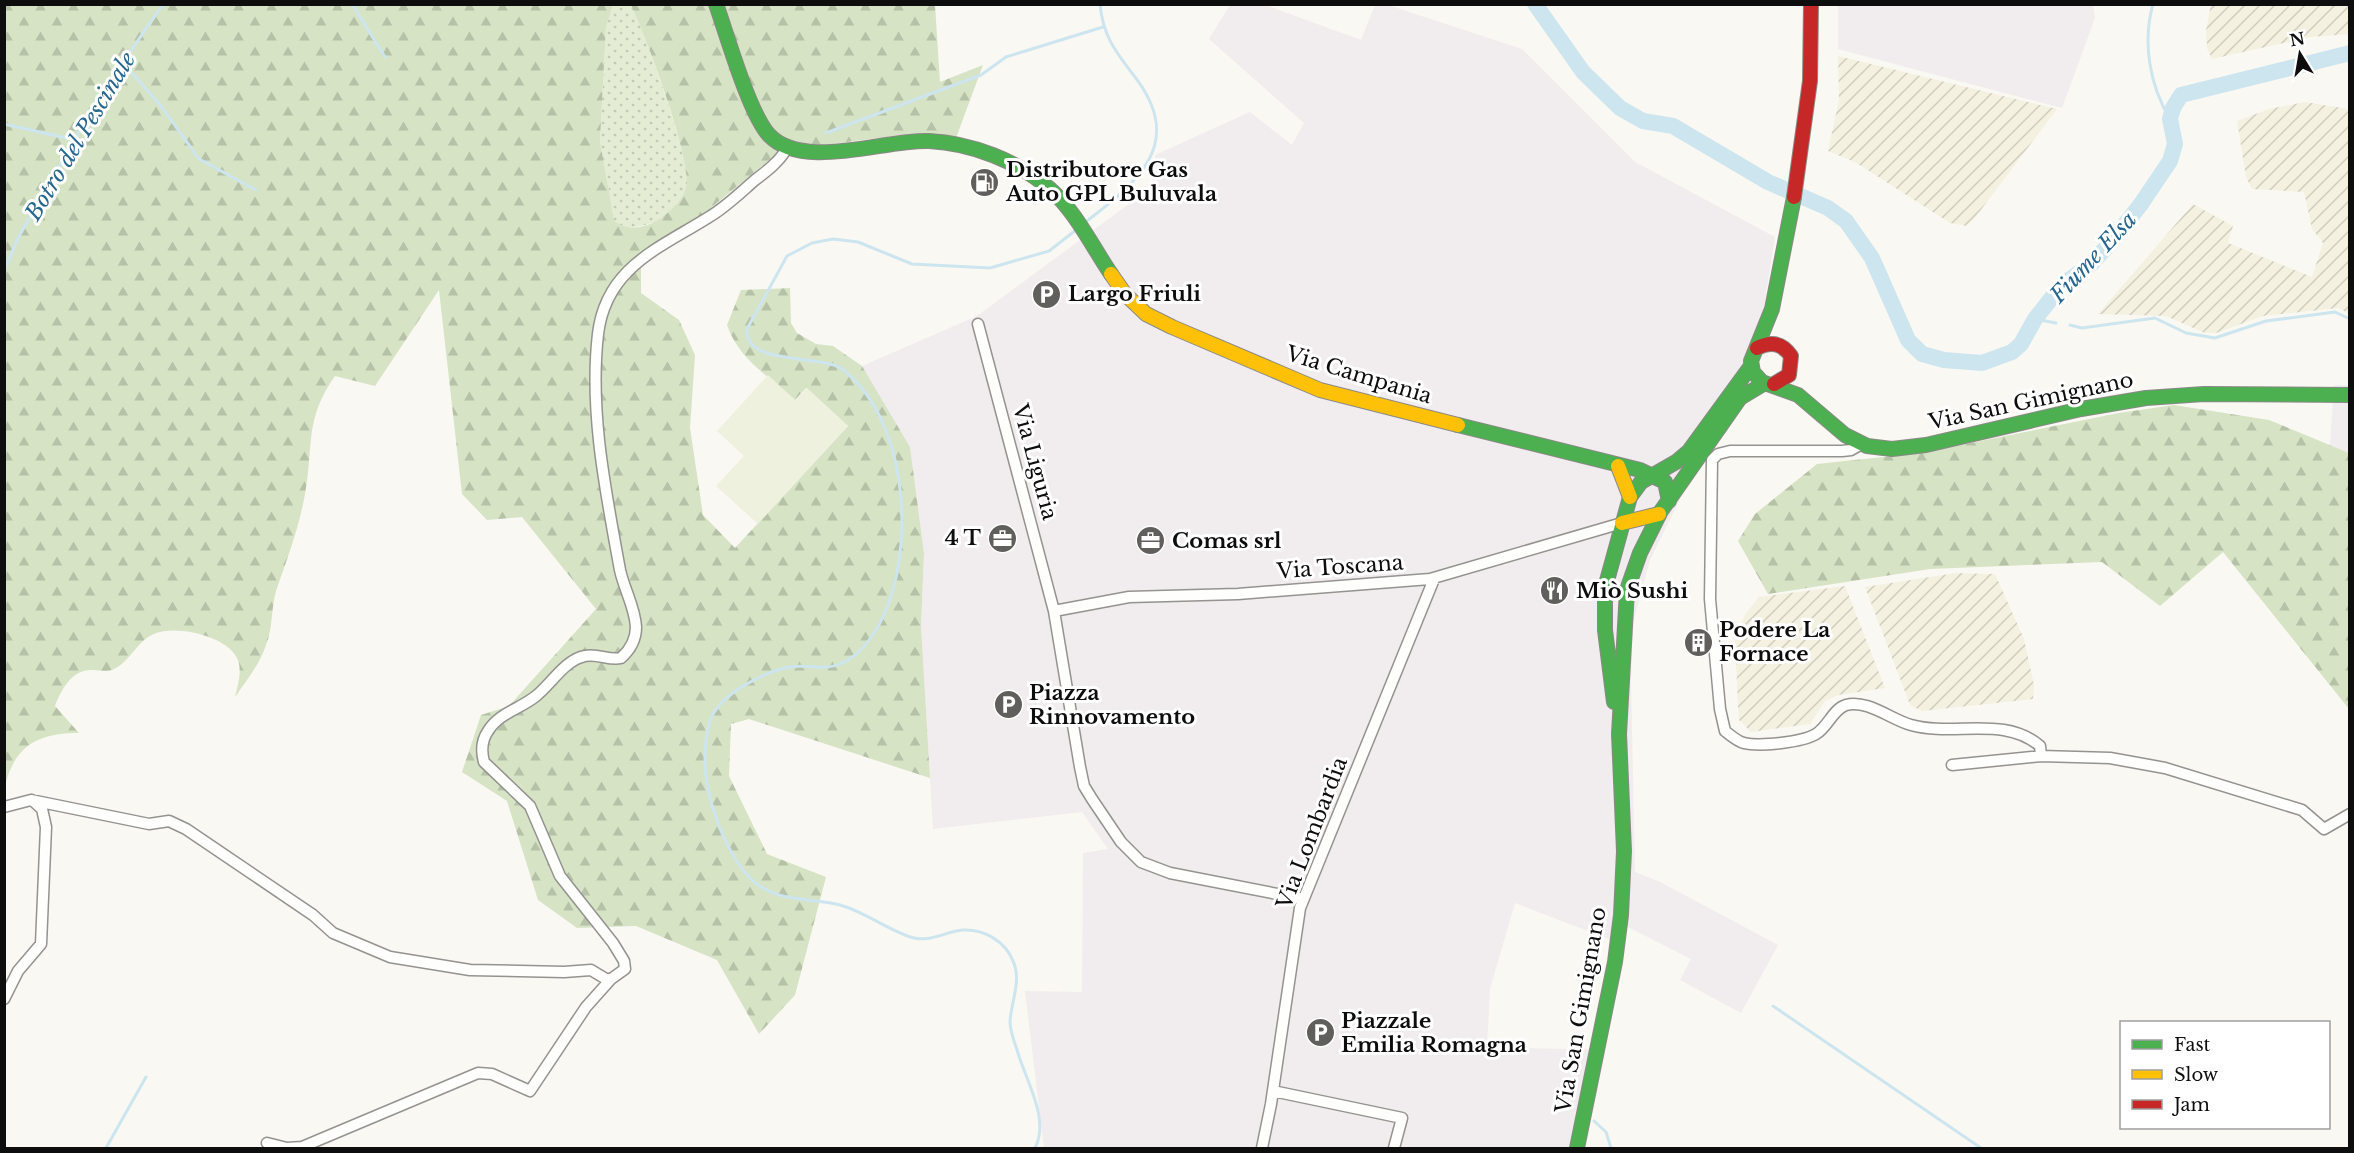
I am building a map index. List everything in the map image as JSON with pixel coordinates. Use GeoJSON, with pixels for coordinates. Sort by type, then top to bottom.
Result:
{"type":"FeatureCollection","features":[{"type":"Feature","properties":{"kind":"main road"},"geometry":{"type":"LineString","coordinates":[[716,4],[758,119],[770,138],[787,148]]}},
{"type":"Feature","properties":{"kind":"main road","name":"Via San Gimignano"},"geometry":{"type":"LineString","coordinates":[[1619,734],[1608,667],[1604,607],[1606,578],[1630,497],[1639,483],[1676,462],[1687,453],[1751,366],[1767,329],[1808,110],[1812,64],[1811,4]]}},
{"type":"Feature","properties":{"kind":"main road","name":"Via Campania"},"geometry":{"type":"LineString","coordinates":[[787,148],[819,151],[918,140],[958,144],[1020,170],[1048,188],[1065,206],[1125,294],[1146,314],[1282,376],[1355,400],[1636,469],[1651,476]]}},
{"type":"Feature","properties":{"kind":"main road","name":"Via San Gimignano"},"geometry":{"type":"LineString","coordinates":[[1773,302],[1784,346],[1791,356],[1792,369],[1810,402],[1837,431],[1860,445],[1883,449],[1915,447],[2136,399],[2197,396],[2349,395]]}},
{"type":"Feature","properties":{"kind":"main road"},"geometry":{"type":"LineString","coordinates":[[1757,348],[1770,343],[1784,346]]}},
{"type":"Feature","properties":{"kind":"main road","name":"Via San Gimignano"},"geometry":{"type":"LineString","coordinates":[[1751,366],[1755,377],[1810,402]]}},
{"type":"Feature","properties":{"kind":"main road","name":"Via San Gimignano"},"geometry":{"type":"LineString","coordinates":[[1577,1149],[1615,962],[1621,915],[1624,851],[1619,734],[1628,590],[1640,553],[1659,514],[1740,398],[1785,379],[1792,369]]}},
{"type":"Feature","properties":{"kind":"main road"},"geometry":{"type":"LineString","coordinates":[[1618,466],[1630,497]]}},
{"type":"Feature","properties":{"kind":"main road"},"geometry":{"type":"LineString","coordinates":[[1651,476],[1665,482],[1669,501]]}},
{"type":"Feature","properties":{"kind":"main road"},"geometry":{"type":"LineString","coordinates":[[1622,523],[1643,520],[1659,514]]}},
{"type":"Feature","properties":{"kind":"street"},"geometry":{"type":"LineString","coordinates":[[267,1143],[287,1148],[302,1147],[478,1073],[492,1074],[530,1091],[586,1007],[611,979],[625,969],[624,961],[560,876],[530,806],[484,762],[483,739],[498,720],[534,698],[571,663],[585,656],[611,660],[621,658],[636,639],[636,623],[621,576],[601,456],[597,387],[598,333],[611,293],[633,265],[673,236],[724,207],[777,162],[787,148]]}},
{"type":"Feature","properties":{"kind":"street","name":"Via Liguria"},"geometry":{"type":"LineString","coordinates":[[978,324],[1054,611]]}},
{"type":"Feature","properties":{"kind":"street"},"geometry":{"type":"LineString","coordinates":[[1860,445],[1848,451],[1735,450],[1716,455],[1710,469],[1710,599],[1720,710],[1725,731],[1743,743],[1794,742],[1816,734],[1836,712],[1846,705],[1862,705],[1911,725],[1949,731],[2012,730],[2028,736],[2040,746],[2041,756]]}},
{"type":"Feature","properties":{"kind":"street","name":"Via Toscana"},"geometry":{"type":"LineString","coordinates":[[1054,611],[1129,597],[1238,594],[1434,579],[1622,523]]}},
{"type":"Feature","properties":{"kind":"street","name":"Via Lombardia"},"geometry":{"type":"LineString","coordinates":[[1262,1149],[1273,1091],[1299,910],[1434,579]]}},
{"type":"Feature","properties":{"kind":"street"},"geometry":{"type":"LineString","coordinates":[[1054,611],[1084,786],[1121,842],[1144,863],[1170,873],[1303,898]]}},
{"type":"Feature","properties":{"kind":"street"},"geometry":{"type":"LineString","coordinates":[[1952,765],[2041,756],[2110,758],[2165,768],[2302,810],[2324,829],[2349,814]]}},
{"type":"Feature","properties":{"kind":"street"},"geometry":{"type":"LineString","coordinates":[[4,807],[31,800],[149,824],[169,821],[186,829],[313,915],[333,933],[390,957],[470,970],[564,972],[591,970],[606,979],[611,979]]}},
{"type":"Feature","properties":{"kind":"street"},"geometry":{"type":"LineString","coordinates":[[4,999],[18,971],[40,944],[46,827],[42,809],[31,800]]}},
{"type":"Feature","properties":{"kind":"street"},"geometry":{"type":"LineString","coordinates":[[1273,1091],[1402,1118],[1394,1149]]}},
{"type":"Feature","properties":{"kind":"shaded area"},"geometry":{"type":"Polygon","coordinates":[[[2211,4],[2349,5],[2349,34],[2311,37],[2212,59],[2207,48],[2206,31],[2211,4]]]}},
{"type":"Feature","properties":{"kind":"shaded area"},"geometry":{"type":"Polygon","coordinates":[[[1230,5],[1265,5],[1361,40],[1375,5],[1388,5],[1522,49],[1635,162],[1775,237],[1761,326],[1744,356],[1741,408],[1681,497],[1650,560],[1633,623],[1631,680],[1635,872],[1660,882],[1778,945],[1741,1013],[1680,980],[1691,959],[1626,926],[1622,944],[1515,903],[1490,989],[1487,1047],[1605,1050],[1585,1148],[1044,1148],[1025,991],[1082,992],[1083,853],[1108,849],[1082,812],[933,829],[921,626],[924,553],[910,447],[862,366],[977,316],[1156,184],[1155,155],[1250,112],[1292,145],[1304,123],[1209,39],[1230,5]]]}},
{"type":"Feature","properties":{"kind":"shaded area"},"geometry":{"type":"Polygon","coordinates":[[[1838,5],[2093,5],[2095,18],[2062,108],[1838,49],[1838,5]]]}},
{"type":"Feature","properties":{"kind":"shaded area"},"geometry":{"type":"Polygon","coordinates":[[[1838,56],[2057,109],[1974,219],[1967,226],[1950,223],[1855,162],[1828,151],[1839,100],[1838,56]]]}},
{"type":"Feature","properties":{"kind":"shaded area"},"geometry":{"type":"Polygon","coordinates":[[[2305,102],[2349,109],[2349,314],[2339,308],[2263,316],[2216,333],[2205,333],[2166,316],[2098,314],[2193,204],[2233,226],[2228,243],[2312,277],[2323,243],[2312,229],[2304,192],[2252,189],[2246,177],[2237,121],[2269,109],[2305,102]]]}},
{"type":"Feature","properties":{"kind":"shaded area"},"geometry":{"type":"Polygon","coordinates":[[[2334,385],[2349,385],[2349,453],[2330,445],[2334,385]]]}},
{"type":"Feature","properties":{"kind":"shaded area"},"geometry":{"type":"Polygon","coordinates":[[[1956,573],[1995,574],[2024,639],[2034,685],[2033,699],[1922,711],[1910,705],[1865,587],[1956,573]]]}},
{"type":"Feature","properties":{"kind":"shaded area"},"geometry":{"type":"Polygon","coordinates":[[[1845,586],[1885,688],[1838,695],[1825,701],[1810,724],[1751,732],[1739,720],[1735,638],[1746,613],[1759,597],[1845,586]]]}},
{"type":"Feature","properties":{"kind":"green space"},"geometry":{"type":"Polygon","coordinates":[[[5,5],[613,5],[606,27],[600,141],[614,220],[622,226],[632,228],[652,223],[681,199],[686,188],[686,174],[676,126],[631,5],[935,5],[940,82],[983,65],[956,138],[902,135],[823,145],[790,143],[641,265],[641,293],[679,320],[695,355],[690,428],[703,515],[735,548],[848,426],[806,388],[795,400],[756,367],[739,348],[727,325],[741,290],[790,288],[791,323],[797,333],[816,344],[833,346],[862,366],[910,447],[924,553],[921,626],[930,778],[749,719],[731,724],[729,776],[767,854],[826,877],[795,995],[759,1034],[717,960],[636,926],[577,928],[538,900],[507,801],[462,772],[481,715],[509,706],[596,609],[522,517],[487,520],[462,494],[439,290],[375,386],[335,376],[325,392],[314,420],[308,477],[302,507],[276,591],[268,638],[256,666],[235,697],[240,669],[233,652],[214,639],[201,634],[176,630],[156,633],[144,640],[125,661],[114,669],[85,671],[68,682],[55,706],[79,733],[52,736],[30,744],[15,761],[5,787],[5,5]]]}},
{"type":"Feature","properties":{"kind":"green space"},"geometry":{"type":"Polygon","coordinates":[[[613,5],[631,5],[638,19],[677,131],[687,175],[685,193],[671,210],[654,222],[634,227],[626,227],[614,220],[600,141],[606,27],[613,5]]]}},
{"type":"Feature","properties":{"kind":"green space"},"geometry":{"type":"Polygon","coordinates":[[[768,375],[795,400],[807,388],[848,426],[758,524],[716,486],[744,456],[717,431],[768,375]]]}},
{"type":"Feature","properties":{"kind":"green space"},"geometry":{"type":"Polygon","coordinates":[[[2174,405],[2269,420],[2349,453],[2349,709],[2223,552],[2160,606],[2102,562],[1930,569],[1768,594],[1738,541],[1755,514],[1817,464],[1921,453],[2119,413],[2174,405]]]}},
{"type":"Feature","properties":{"kind":"waterway","name":"Botro del Pescinale"},"geometry":{"type":"LineString","coordinates":[[4,271],[18,238],[99,97],[163,4]]}},
{"type":"Feature","properties":{"kind":"waterway"},"geometry":{"type":"LineString","coordinates":[[352,4],[385,57]]}},
{"type":"Feature","properties":{"kind":"waterway"},"geometry":{"type":"LineString","coordinates":[[1083,224],[1103,209],[1136,177],[1148,161],[1155,143],[1156,123],[1150,101],[1111,44],[1104,26],[1100,4]]}},
{"type":"Feature","properties":{"kind":"waterway","name":"Fiume Elsa"},"geometry":{"type":"LineString","coordinates":[[1535,4],[1583,72],[1620,108],[1643,121],[1673,126],[1768,182],[1828,208],[1846,221],[1872,258],[1908,340],[1922,354],[1944,360],[1982,363],[2012,352],[2021,344],[2035,319],[2061,286],[2091,264],[2141,204],[2170,161],[2175,144],[2170,119],[2173,108],[2181,95],[2350,53]]}},
{"type":"Feature","properties":{"kind":"waterway"},"geometry":{"type":"LineString","coordinates":[[2153,4],[2148,34],[2150,64],[2157,93],[2170,119]]}},
{"type":"Feature","properties":{"kind":"waterway"},"geometry":{"type":"LineString","coordinates":[[826,133],[981,75],[1006,57],[1103,27]]}},
{"type":"Feature","properties":{"kind":"waterway"},"geometry":{"type":"LineString","coordinates":[[123,63],[161,106],[199,159],[256,190]]}},
{"type":"Feature","properties":{"kind":"waterway"},"geometry":{"type":"LineString","coordinates":[[4,124],[75,140]]}},
{"type":"Feature","properties":{"kind":"waterway"},"geometry":{"type":"LineString","coordinates":[[1035,1148],[1040,1125],[1035,1100],[1011,1030],[1016,976],[1013,961],[1005,948],[986,934],[971,930],[957,931],[927,939],[914,938],[840,905],[782,896],[760,887],[735,859],[723,834],[713,809],[707,784],[705,752],[710,721],[715,711],[732,693],[756,679],[779,670],[796,666],[834,666],[857,654],[881,620],[897,574],[902,511],[898,478],[891,446],[879,416],[863,390],[842,369],[832,364],[770,354],[757,349],[749,341],[747,329],[787,256],[812,243],[833,239],[858,242],[912,264],[990,268],[1049,251],[1076,230]]}},
{"type":"Feature","properties":{"kind":"waterway"},"geometry":{"type":"LineString","coordinates":[[2070,325],[2082,328],[2155,318],[2186,333],[2215,338],[2266,321],[2335,312],[2350,319]]}},
{"type":"Feature","properties":{"kind":"waterway"},"geometry":{"type":"LineString","coordinates":[[2035,319],[2056,323]]}},
{"type":"Feature","properties":{"kind":"waterway"},"geometry":{"type":"LineString","coordinates":[[1773,1006],[1981,1148]]}},
{"type":"Feature","properties":{"kind":"waterway"},"geometry":{"type":"LineString","coordinates":[[106,1148],[146,1077]]}},
{"type":"Feature","properties":{"kind":"waterway"},"geometry":{"type":"LineString","coordinates":[[1594,1121],[1606,1132],[1611,1148]]}},
{"type":"Feature","properties":{"kind":"traffic: fast"},"geometry":{"type":"LineString","coordinates":[[716,4],[754,110],[769,135],[784,146],[802,151],[823,152],[929,141],[961,145],[993,155],[1037,179],[1059,198],[1076,219],[1111,274]]}},
{"type":"Feature","properties":{"kind":"traffic: fast"},"geometry":{"type":"LineString","coordinates":[[1794,197],[1772,309],[1751,361],[1753,372],[1762,382],[1798,395],[1845,435],[1867,446],[1892,449],[1926,445],[2081,409],[2146,398],[2204,394],[2350,395]]}},
{"type":"Feature","properties":{"kind":"traffic: fast"},"geometry":{"type":"LineString","coordinates":[[1614,702],[1605,630],[1605,588],[1630,497],[1641,482],[1676,462],[1689,451],[1751,366]]}},
{"type":"Feature","properties":{"kind":"traffic: fast"},"geometry":{"type":"LineString","coordinates":[[1577,1148],[1615,962],[1621,915],[1624,851],[1619,734],[1627,590],[1640,553],[1661,511],[1740,398],[1765,383]]}},
{"type":"Feature","properties":{"kind":"traffic: fast"},"geometry":{"type":"LineString","coordinates":[[1458,425],[1640,470],[1665,482],[1669,501]]}},
{"type":"Feature","properties":{"kind":"traffic: slow"},"geometry":{"type":"LineString","coordinates":[[1111,274],[1125,294],[1146,314],[1172,327],[1320,390],[1458,425]]}},
{"type":"Feature","properties":{"kind":"traffic: slow"},"geometry":{"type":"LineString","coordinates":[[1618,466],[1630,497]]}},
{"type":"Feature","properties":{"kind":"traffic: slow"},"geometry":{"type":"LineString","coordinates":[[1622,523],[1659,514]]}},
{"type":"Feature","properties":{"kind":"traffic: jam"},"geometry":{"type":"LineString","coordinates":[[1794,197],[1810,81],[1811,4]]}},
{"type":"Feature","properties":{"kind":"traffic: jam"},"geometry":{"type":"LineString","coordinates":[[1757,348],[1767,344],[1776,344],[1784,348],[1791,356],[1789,375],[1774,384]]}},
{"type":"Feature","properties":{"kind":"place","name":"Distributore Gas Auto GPL Buluvala"},"geometry":{"type":"Point","coordinates":[985,182]}},
{"type":"Feature","properties":{"kind":"place","name":"Largo Friuli"},"geometry":{"type":"Point","coordinates":[1047,294]}},
{"type":"Feature","properties":{"kind":"place","name":"4 T"},"geometry":{"type":"Point","coordinates":[1002,538]}},
{"type":"Feature","properties":{"kind":"place","name":"Comas srl"},"geometry":{"type":"Point","coordinates":[1151,541]}},
{"type":"Feature","properties":{"kind":"place","name":"Miò Sushi"},"geometry":{"type":"Point","coordinates":[1555,591]}},
{"type":"Feature","properties":{"kind":"place","name":"Podere La Fornace"},"geometry":{"type":"Point","coordinates":[1698,642]}},
{"type":"Feature","properties":{"kind":"place","name":"Piazza Rinnovamento"},"geometry":{"type":"Point","coordinates":[1008,705]}},
{"type":"Feature","properties":{"kind":"place","name":"Piazzale Emilia Romagna"},"geometry":{"type":"Point","coordinates":[1320,1033]}}]}
